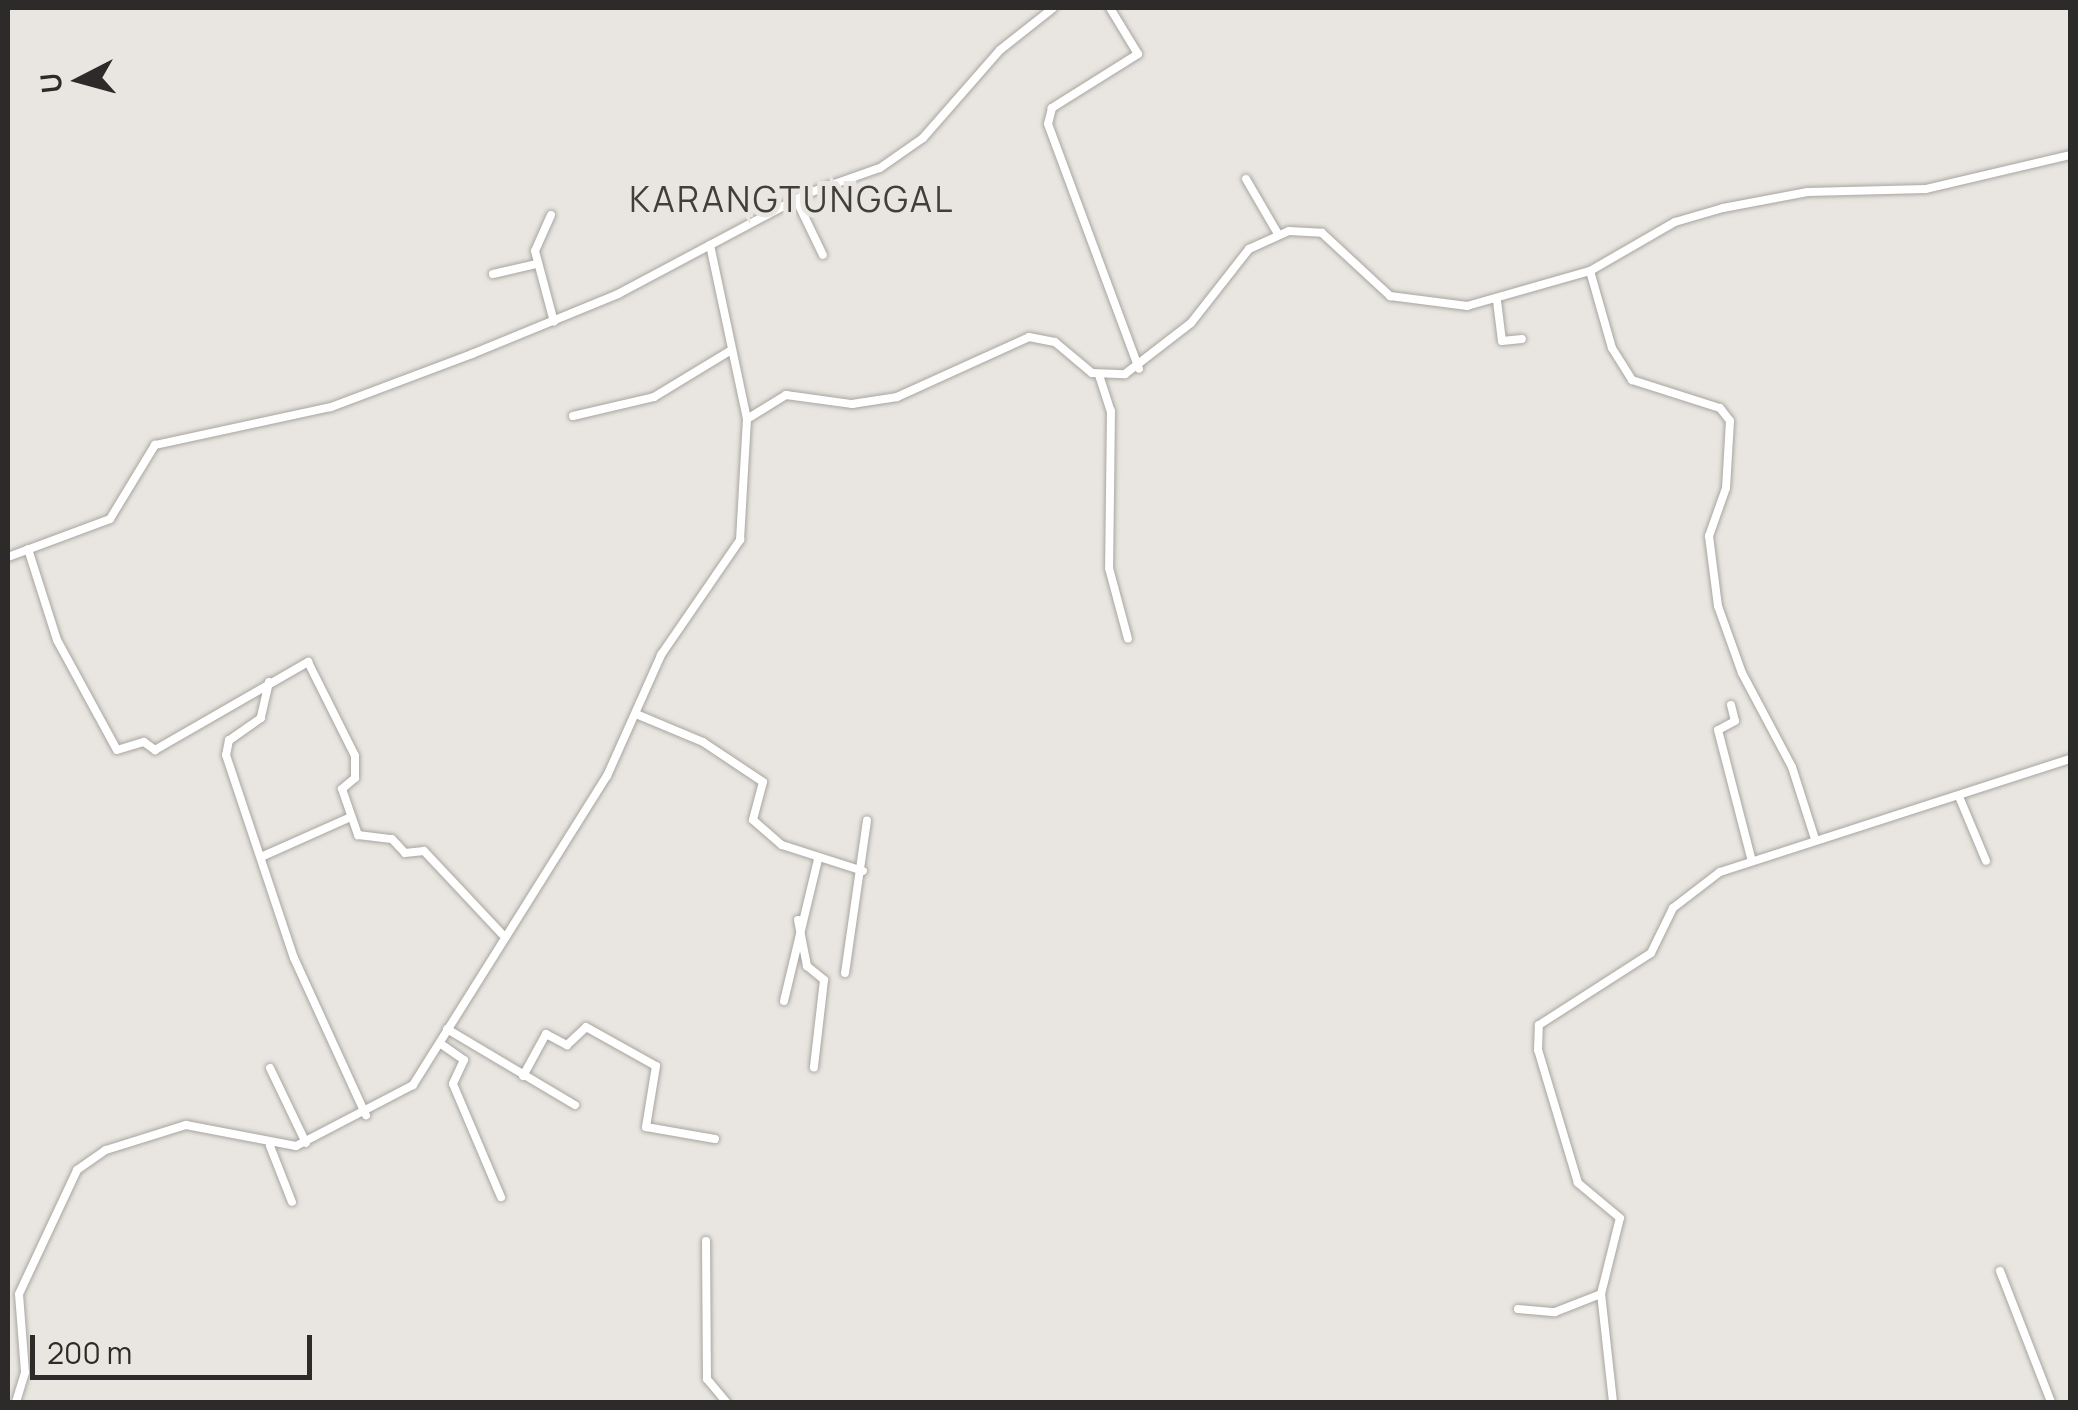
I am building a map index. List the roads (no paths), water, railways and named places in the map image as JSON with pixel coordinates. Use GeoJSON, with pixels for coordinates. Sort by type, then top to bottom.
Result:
{"type":"FeatureCollection","features":[{"type":"Feature","properties":{"kind":"street"},"geometry":{"type":"LineString","coordinates":[[8,557],[110,518],[156,445],[331,407],[554,322],[796,199],[904,154],[1000,50],[1053,8]]}},
{"type":"Feature","properties":{"kind":"street"},"geometry":{"type":"LineString","coordinates":[[1110,8],[1138,54],[1052,108],[1048,124],[1139,368]]}},
{"type":"Feature","properties":{"kind":"street"},"geometry":{"type":"LineString","coordinates":[[1099,375],[1139,368],[1191,323],[1248,249],[1278,234],[1322,233],[1372,283],[1402,300],[1496,301],[1590,270],[1675,222],[1723,208],[1808,192],[1916,191],[2070,155]]}},
{"type":"Feature","properties":{"kind":"street"},"geometry":{"type":"LineString","coordinates":[[1246,179],[1278,234]]}},
{"type":"Feature","properties":{"kind":"street"},"geometry":{"type":"LineString","coordinates":[[796,199],[822,255]]}},
{"type":"Feature","properties":{"kind":"street"},"geometry":{"type":"LineString","coordinates":[[551,214],[535,244],[536,264],[554,322]]}},
{"type":"Feature","properties":{"kind":"street"},"geometry":{"type":"LineString","coordinates":[[16,1402],[25,1372],[19,1294],[76,1170],[106,1150],[186,1125],[270,1146],[306,1143],[366,1115],[412,1085],[441,1044],[502,934],[607,776],[679,625],[737,549],[748,419],[728,352],[710,245]]}},
{"type":"Feature","properties":{"kind":"street"},"geometry":{"type":"LineString","coordinates":[[493,274],[536,264]]}},
{"type":"Feature","properties":{"kind":"street"},"geometry":{"type":"LineString","coordinates":[[1590,270],[1612,348],[1632,380],[1720,408],[1730,421],[1726,488],[1709,536],[1718,606],[1748,686],[1796,778],[1815,839]]}},
{"type":"Feature","properties":{"kind":"street"},"geometry":{"type":"LineString","coordinates":[[1496,301],[1502,341],[1522,340]]}},
{"type":"Feature","properties":{"kind":"street"},"geometry":{"type":"LineString","coordinates":[[748,419],[786,395],[852,404],[909,393],[1029,337],[1055,342],[1099,375],[1112,411],[1108,568],[1128,639]]}},
{"type":"Feature","properties":{"kind":"street"},"geometry":{"type":"LineString","coordinates":[[573,416],[636,404],[728,352]]}},
{"type":"Feature","properties":{"kind":"street"},"geometry":{"type":"LineString","coordinates":[[28,549],[57,640],[117,750],[144,742],[156,750],[269,682],[310,664],[355,756],[354,778],[342,789],[359,836],[426,853],[502,934]]}},
{"type":"Feature","properties":{"kind":"street"},"geometry":{"type":"LineString","coordinates":[[269,682],[261,718],[226,751],[294,958],[366,1115]]}},
{"type":"Feature","properties":{"kind":"street"},"geometry":{"type":"LineString","coordinates":[[1731,706],[1735,720],[1718,730],[1752,861]]}},
{"type":"Feature","properties":{"kind":"street"},"geometry":{"type":"LineString","coordinates":[[636,714],[703,742],[763,782],[754,821],[818,860],[863,871]]}},
{"type":"Feature","properties":{"kind":"street"},"geometry":{"type":"LineString","coordinates":[[1614,1402],[1601,1294],[1620,1218],[1578,1183],[1536,1033],[1653,950],[1664,920],[1692,890],[1752,861],[1815,839],[1960,800],[2070,759]]}},
{"type":"Feature","properties":{"kind":"street"},"geometry":{"type":"LineString","coordinates":[[1960,800],[1986,861]]}},
{"type":"Feature","properties":{"kind":"street"},"geometry":{"type":"LineString","coordinates":[[261,857],[351,817]]}},
{"type":"Feature","properties":{"kind":"street"},"geometry":{"type":"LineString","coordinates":[[846,972],[867,821]]}},
{"type":"Feature","properties":{"kind":"street"},"geometry":{"type":"LineString","coordinates":[[784,1001],[798,920],[818,860]]}},
{"type":"Feature","properties":{"kind":"street"},"geometry":{"type":"LineString","coordinates":[[798,920],[806,966],[824,980],[814,1066]]}},
{"type":"Feature","properties":{"kind":"street"},"geometry":{"type":"LineString","coordinates":[[523,1076],[546,1034],[567,1045],[586,1027],[656,1066],[646,1127],[715,1139]]}},
{"type":"Feature","properties":{"kind":"street"},"geometry":{"type":"LineString","coordinates":[[447,1029],[575,1105]]}},
{"type":"Feature","properties":{"kind":"street"},"geometry":{"type":"LineString","coordinates":[[441,1044],[464,1060],[453,1084],[501,1198]]}},
{"type":"Feature","properties":{"kind":"street"},"geometry":{"type":"LineString","coordinates":[[270,1068],[306,1143]]}},
{"type":"Feature","properties":{"kind":"street"},"geometry":{"type":"LineString","coordinates":[[270,1146],[292,1202]]}},
{"type":"Feature","properties":{"kind":"street"},"geometry":{"type":"LineString","coordinates":[[706,1241],[707,1379],[726,1402]]}},
{"type":"Feature","properties":{"kind":"street"},"geometry":{"type":"LineString","coordinates":[[2000,1271],[2051,1402]]}},
{"type":"Feature","properties":{"kind":"street"},"geometry":{"type":"LineString","coordinates":[[1518,1309],[1555,1312],[1601,1294]]}},
{"type":"Feature","properties":{"kind":"district","name":"KARANGTUNGGAL"},"geometry":{"type":"Point","coordinates":[792,199]}}]}
